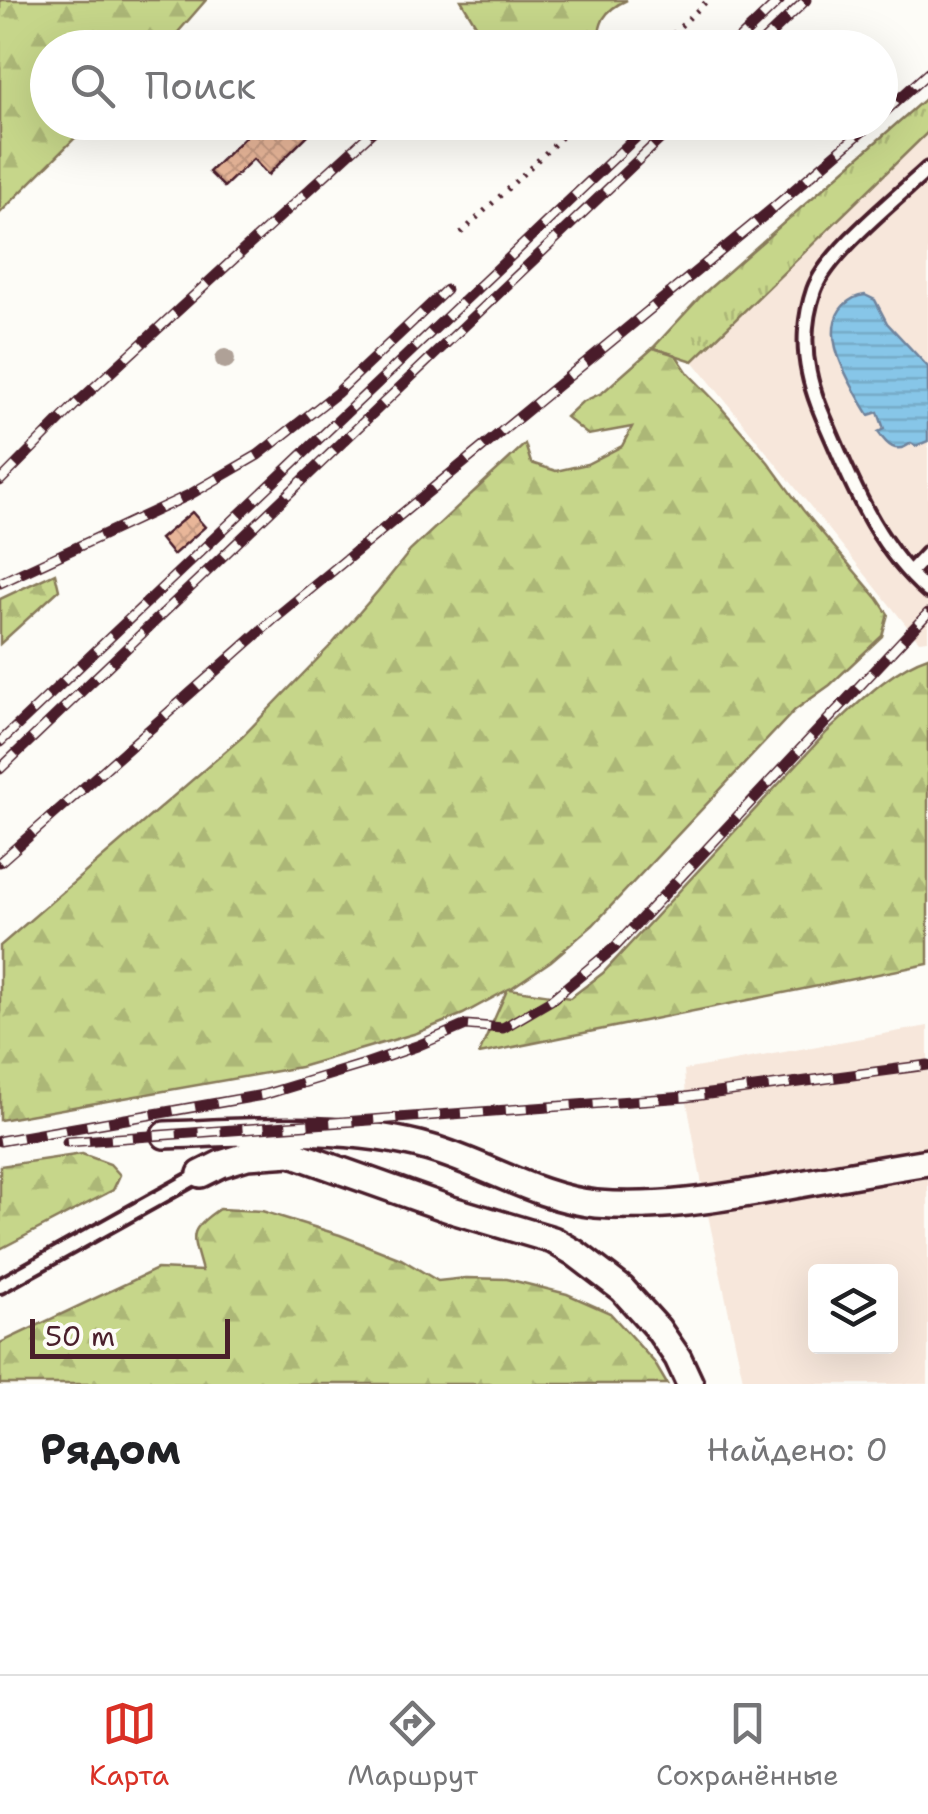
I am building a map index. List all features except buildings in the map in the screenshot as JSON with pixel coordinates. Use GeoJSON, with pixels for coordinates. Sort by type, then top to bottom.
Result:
{"type":"FeatureCollection","features":[{"type":"Feature","properties":{"kind":"street"},"geometry":{"type":"LineString","coordinates":[[165,1135],[322,1132],[362,1136],[432,1148],[540,1191],[592,1204],[705,1201],[928,1162]]}},
{"type":"Feature","properties":{"kind":"street"},"geometry":{"type":"LineString","coordinates":[[201,1174],[247,1156],[291,1153],[452,1210],[553,1240],[622,1289],[658,1328],[690,1384]]}},
{"type":"Feature","properties":{"kind":"lane"},"geometry":{"type":"LineString","coordinates":[[928,168],[831,262],[814,290],[806,324],[808,371],[818,406],[870,520],[894,555],[928,591]]}},
{"type":"Feature","properties":{"kind":"lane"},"geometry":{"type":"LineString","coordinates":[[910,572],[928,553]]}},
{"type":"Feature","properties":{"kind":"lane"},"geometry":{"type":"LineString","coordinates":[[0,1286],[201,1174]]}},
{"type":"Feature","properties":{"kind":"path"},"geometry":{"type":"LineString","coordinates":[[677,30],[708,0]]}},
{"type":"Feature","properties":{"kind":"path"},"geometry":{"type":"LineString","coordinates":[[461,233],[559,140]]}},
{"type":"Feature","properties":{"kind":"shaded area"},"geometry":{"type":"Polygon","coordinates":[[[928,132],[928,640],[919,641],[693,361],[928,132]]]}},
{"type":"Feature","properties":{"kind":"shaded area"},"geometry":{"type":"Polygon","coordinates":[[[928,1026],[928,1384],[744,1384],[686,1097],[684,1070],[928,1026]]]}},
{"type":"Feature","properties":{"kind":"green space"},"geometry":{"type":"Polygon","coordinates":[[[0,0],[206,0],[180,30],[30,30],[30,140],[73,140],[0,213],[0,0]]]}},
{"type":"Feature","properties":{"kind":"green space"},"geometry":{"type":"Polygon","coordinates":[[[461,0],[627,0],[612,8],[599,30],[479,30],[461,0]]]}},
{"type":"Feature","properties":{"kind":"green space"},"geometry":{"type":"Polygon","coordinates":[[[928,96],[928,132],[693,361],[653,348],[703,294],[878,140],[898,140],[898,122],[928,96]]]}},
{"type":"Feature","properties":{"kind":"green space"},"geometry":{"type":"Polygon","coordinates":[[[653,348],[676,355],[768,462],[888,614],[882,636],[830,685],[795,710],[593,925],[510,989],[570,998],[603,973],[827,732],[887,679],[928,657],[928,964],[479,1054],[507,990],[417,1033],[300,1067],[0,1120],[0,946],[242,737],[333,643],[410,551],[525,444],[531,463],[556,471],[587,464],[622,446],[632,427],[588,435],[566,417],[582,402],[602,393],[653,348]]]}},
{"type":"Feature","properties":{"kind":"green space"},"geometry":{"type":"Polygon","coordinates":[[[55,573],[59,590],[0,644],[0,599],[55,573]]]}},
{"type":"Feature","properties":{"kind":"green space"},"geometry":{"type":"Polygon","coordinates":[[[82,1154],[110,1164],[120,1175],[113,1190],[0,1249],[0,1166],[82,1154]]]}},
{"type":"Feature","properties":{"kind":"green space"},"geometry":{"type":"Polygon","coordinates":[[[219,1209],[262,1211],[340,1235],[401,1259],[438,1281],[507,1279],[567,1294],[610,1313],[654,1362],[667,1384],[0,1384],[0,1343],[157,1269],[202,1271],[194,1236],[201,1223],[219,1209]]]}},
{"type":"Feature","properties":{"kind":"water"},"geometry":{"type":"Polygon","coordinates":[[[865,295],[875,300],[887,323],[928,367],[928,441],[916,446],[911,443],[896,448],[885,441],[878,432],[884,429],[878,412],[869,415],[840,361],[835,345],[836,317],[844,305],[865,295]]]}},
{"type":"Feature","properties":{"kind":"railway"},"geometry":{"type":"LineString","coordinates":[[749,30],[780,0]]}},
{"type":"Feature","properties":{"kind":"railway"},"geometry":{"type":"LineString","coordinates":[[775,30],[806,0]]}},
{"type":"Feature","properties":{"kind":"railway"},"geometry":{"type":"LineString","coordinates":[[898,100],[928,73]]}},
{"type":"Feature","properties":{"kind":"railway"},"geometry":{"type":"LineString","coordinates":[[0,481],[75,405],[363,140]]}},
{"type":"Feature","properties":{"kind":"railway"},"geometry":{"type":"LineString","coordinates":[[0,742],[633,140]]}},
{"type":"Feature","properties":{"kind":"railway"},"geometry":{"type":"LineString","coordinates":[[0,769],[659,140]]}},
{"type":"Feature","properties":{"kind":"railway"},"geometry":{"type":"LineString","coordinates":[[0,862],[274,619],[852,140]]}},
{"type":"Feature","properties":{"kind":"railway"},"geometry":{"type":"LineString","coordinates":[[0,583],[189,495],[258,455],[337,393],[446,290]]}},
{"type":"Feature","properties":{"kind":"railway"},"geometry":{"type":"LineString","coordinates":[[0,1141],[263,1095],[365,1064],[466,1025],[503,1028],[551,1000],[614,948],[928,613]]}},
{"type":"Feature","properties":{"kind":"railway"},"geometry":{"type":"LineString","coordinates":[[67,1142],[686,1097],[928,1065]]}}]}
